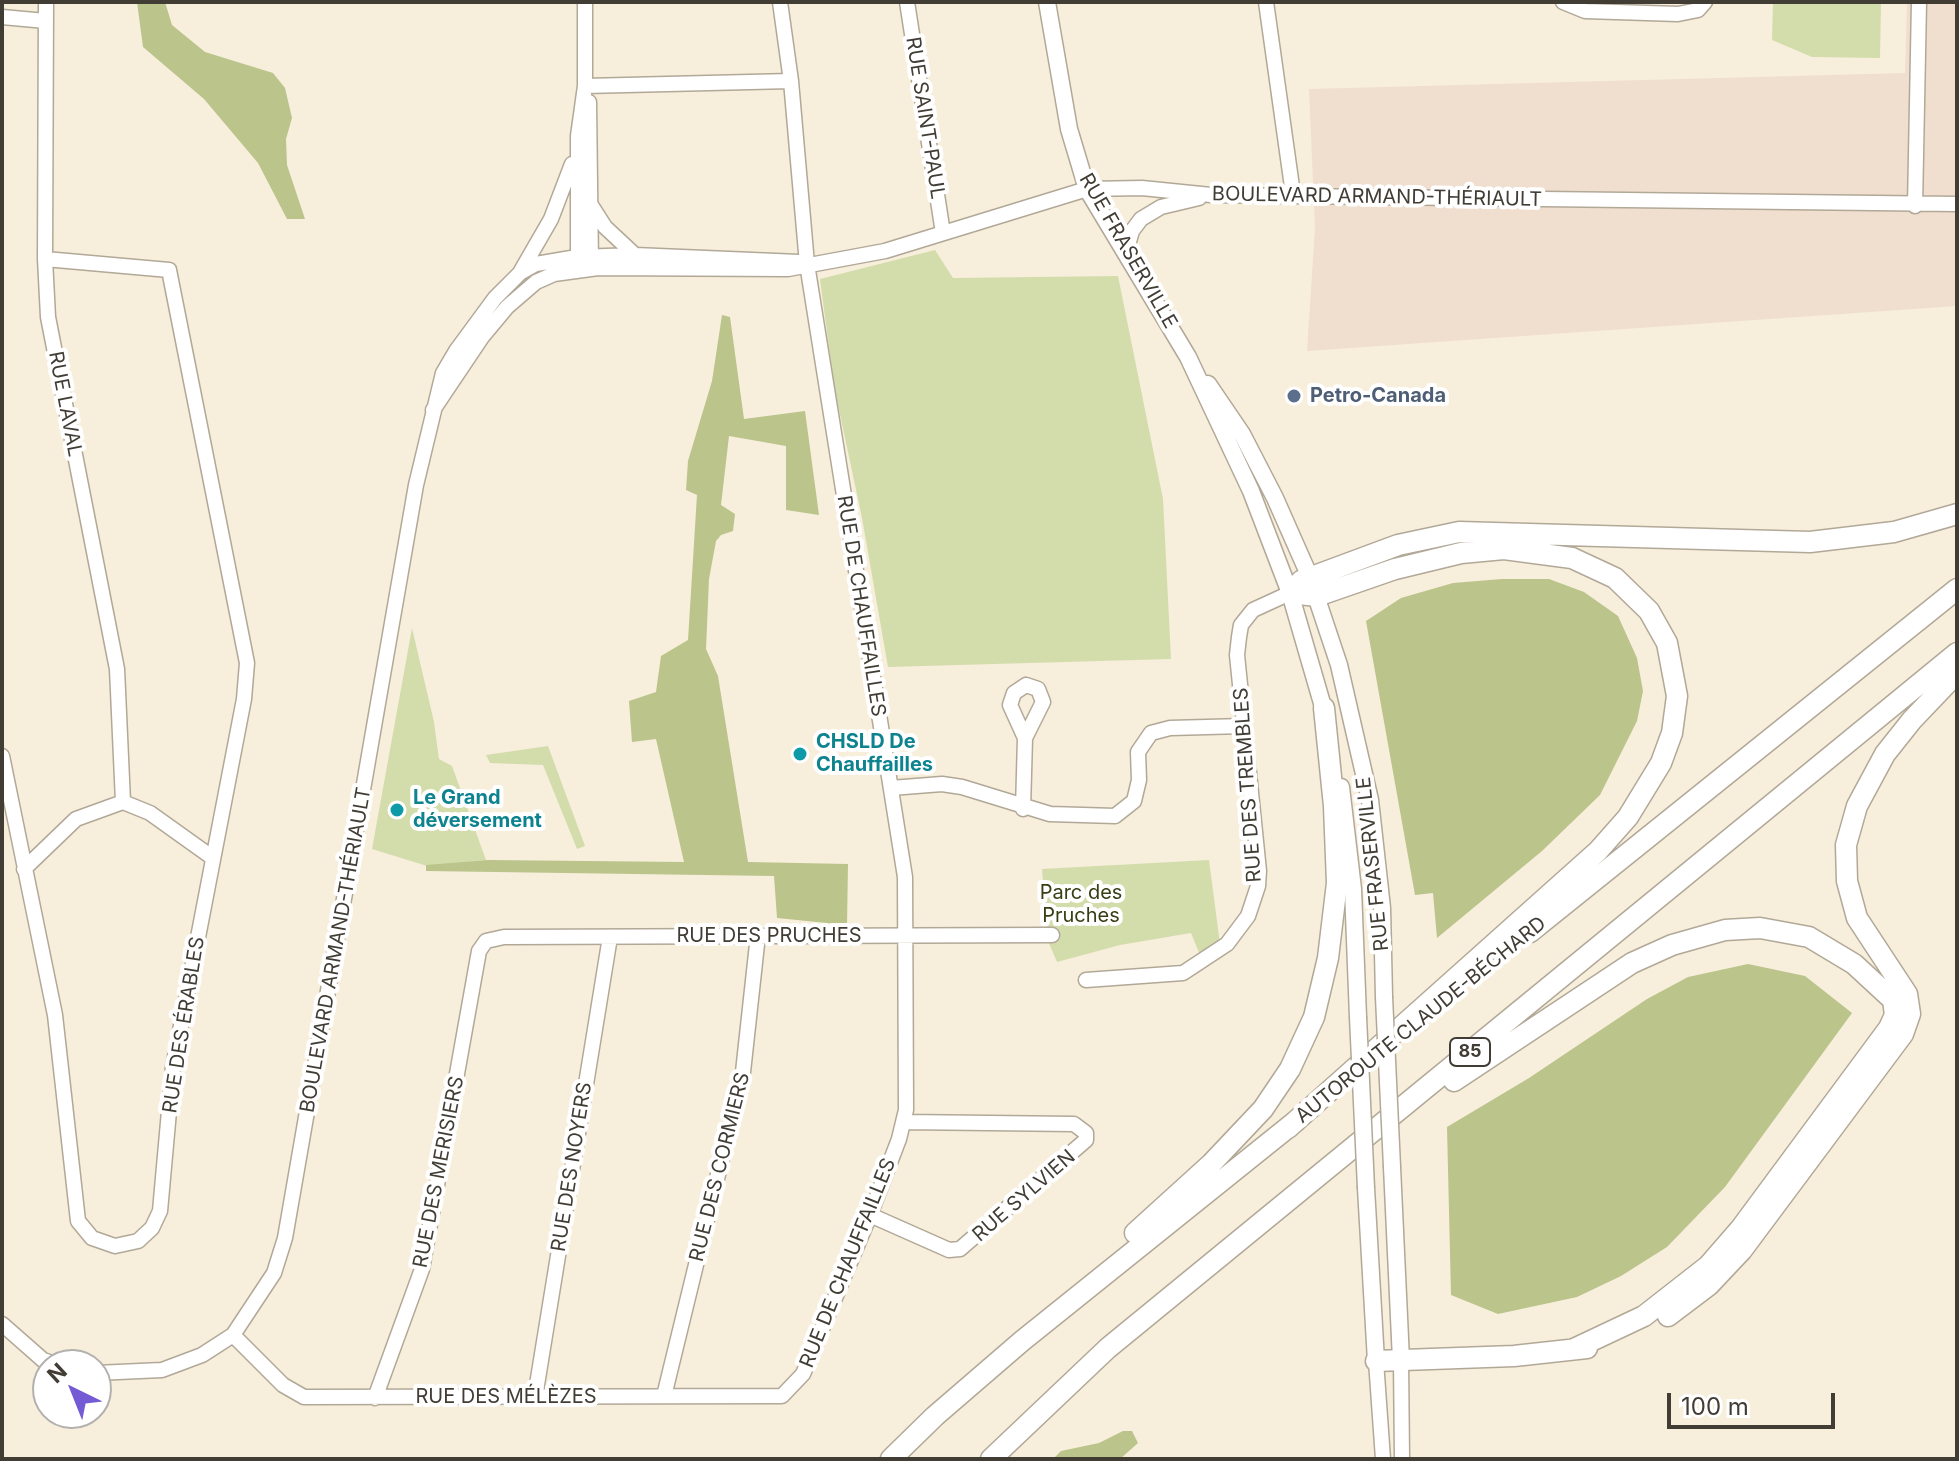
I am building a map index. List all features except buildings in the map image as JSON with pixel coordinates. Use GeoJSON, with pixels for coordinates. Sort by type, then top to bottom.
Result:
{"type":"FeatureCollection","features":[{"type":"Feature","properties":{"kind":"highway"},"geometry":{"type":"LineString","coordinates":[[1290,593],[1309,575],[1398,545],[1459,532],[1500,530],[1821,541],[1894,532],[1957,514]]}},
{"type":"Feature","properties":{"kind":"highway"},"geometry":{"type":"LineString","coordinates":[[1288,1128],[1598,851],[1628,817],[1661,763],[1672,733],[1677,696],[1667,643],[1649,611],[1615,578],[1572,558],[1514,550],[1461,553],[1395,569],[1317,596],[1290,593]]}},
{"type":"Feature","properties":{"kind":"highway","name":"AUTOROUTE CLAUDE-BÉCHARD"},"geometry":{"type":"LineString","coordinates":[[891,1459],[927,1424],[1068,1303],[1957,589]]}},
{"type":"Feature","properties":{"kind":"highway","name":"85"},"geometry":{"type":"LineString","coordinates":[[991,1459],[1108,1348],[1957,653]]}},
{"type":"Feature","properties":{"kind":"highway"},"geometry":{"type":"LineString","coordinates":[[1376,1361],[1514,1356],[1608,1345],[1636,1334],[1678,1310],[1709,1285],[1762,1226],[1900,1041],[1909,1020],[1907,994],[1857,918],[1847,881],[1846,845],[1857,806],[1885,754],[1912,720],[1957,673]]}},
{"type":"Feature","properties":{"kind":"highway"},"geometry":{"type":"LineString","coordinates":[[927,1424],[1006,1343],[1211,1164],[1263,1109],[1290,1069],[1319,1001],[1335,904],[1336,830],[1324,708]]}},
{"type":"Feature","properties":{"kind":"highway"},"geometry":{"type":"LineString","coordinates":[[1274,1214],[1476,1065],[1562,1007],[1652,954],[1690,939],[1744,928],[1791,932],[1841,955],[1893,1000],[1895,1015],[1889,1028],[1741,1228],[1708,1266],[1669,1300],[1644,1316],[1574,1349]]}},
{"type":"Feature","properties":{"kind":"main road","name":"RUE FRASERVILLE"},"geometry":{"type":"LineString","coordinates":[[1047,2],[1069,129],[1087,189],[1188,357],[1242,434],[1309,575],[1349,698],[1370,800],[1382,908],[1401,1360]]}},
{"type":"Feature","properties":{"kind":"main road","name":"RUE FRASERVILLE"},"geometry":{"type":"LineString","coordinates":[[1188,357],[1251,491],[1290,593],[1324,708],[1350,849],[1376,1361]]}},
{"type":"Feature","properties":{"kind":"street","name":"RUE LAVAL"},"geometry":{"type":"LineString","coordinates":[[46,2],[45,259],[48,317],[117,669],[123,802]]}},
{"type":"Feature","properties":{"kind":"street"},"geometry":{"type":"LineString","coordinates":[[520,273],[568,182],[585,86],[585,2]]}},
{"type":"Feature","properties":{"kind":"street","name":"RUE DE CHAUFFAILLES"},"geometry":{"type":"LineString","coordinates":[[780,2],[791,81],[807,264],[905,877],[904,1122],[870,1215],[798,1383]]}},
{"type":"Feature","properties":{"kind":"street","name":"RUE SAINT-PAUL"},"geometry":{"type":"LineString","coordinates":[[907,2],[943,233]]}},
{"type":"Feature","properties":{"kind":"street"},"geometry":{"type":"LineString","coordinates":[[1266,2],[1293,194]]}},
{"type":"Feature","properties":{"kind":"street"},"geometry":{"type":"LineString","coordinates":[[1563,2],[1585,11],[1678,14],[1698,10],[1705,2]]}},
{"type":"Feature","properties":{"kind":"street"},"geometry":{"type":"LineString","coordinates":[[1915,206],[1919,2]]}},
{"type":"Feature","properties":{"kind":"street"},"geometry":{"type":"LineString","coordinates":[[2,17],[46,21]]}},
{"type":"Feature","properties":{"kind":"street"},"geometry":{"type":"LineString","coordinates":[[585,86],[791,81]]}},
{"type":"Feature","properties":{"kind":"street"},"geometry":{"type":"LineString","coordinates":[[584,263],[591,204],[590,109],[585,86]]}},
{"type":"Feature","properties":{"kind":"street"},"geometry":{"type":"LineString","coordinates":[[578,136],[584,263]]}},
{"type":"Feature","properties":{"kind":"street","name":"BOULEVARD ARMAND-THÉRIAULT"},"geometry":{"type":"LineString","coordinates":[[112,1372],[162,1370],[202,1355],[233,1335],[269,1283],[285,1238],[416,485],[433,410],[443,373],[456,351],[480,317],[520,273],[536,264],[584,263],[788,269],[851,259],[1087,189],[1142,188],[1211,195],[1915,206],[1957,204]]}},
{"type":"Feature","properties":{"kind":"street"},"geometry":{"type":"LineString","coordinates":[[1130,260],[1128,245],[1132,231],[1141,219],[1161,207],[1211,195]]}},
{"type":"Feature","properties":{"kind":"street"},"geometry":{"type":"LineString","coordinates":[[591,204],[605,227],[635,255]]}},
{"type":"Feature","properties":{"kind":"street","name":"BOULEVARD ARMAND-THÉRIAULT"},"geometry":{"type":"LineString","coordinates":[[433,410],[482,337],[521,293],[554,274],[584,263],[635,255],[789,259],[807,264]]}},
{"type":"Feature","properties":{"kind":"street","name":"RUE DES ÉRABLES"},"geometry":{"type":"LineString","coordinates":[[2,756],[55,1015],[78,1221],[92,1238],[115,1246],[138,1241],[152,1228],[160,1211],[173,1067],[244,699],[247,663],[169,270],[45,259]]}},
{"type":"Feature","properties":{"kind":"street","name":"RUE DES TREMBLES"},"geometry":{"type":"LineString","coordinates":[[1086,980],[1183,973],[1227,944],[1248,916],[1258,886],[1259,871],[1237,655],[1241,625],[1253,610],[1290,593]]}},
{"type":"Feature","properties":{"kind":"street"},"geometry":{"type":"LineString","coordinates":[[891,788],[942,784],[962,787],[1023,809],[1080,817],[1115,816],[1134,801],[1139,780],[1138,752],[1151,733],[1170,728],[1244,726]]}},
{"type":"Feature","properties":{"kind":"street"},"geometry":{"type":"LineString","coordinates":[[1023,809],[1025,738]]}},
{"type":"Feature","properties":{"kind":"street"},"geometry":{"type":"LineString","coordinates":[[24,869],[76,819],[123,802],[150,813],[213,858]]}},
{"type":"Feature","properties":{"kind":"street","name":"RUE DES CORMIERS"},"geometry":{"type":"LineString","coordinates":[[664,1396],[743,1072],[758,935]]}},
{"type":"Feature","properties":{"kind":"street","name":"RUE DES PRUCHES"},"geometry":{"type":"LineString","coordinates":[[486,941],[504,937],[1052,935]]}},
{"type":"Feature","properties":{"kind":"street","name":"RUE DES NOYERS"},"geometry":{"type":"LineString","coordinates":[[535,1397],[610,937]]}},
{"type":"Feature","properties":{"kind":"street","name":"RUE DES MERISIERS"},"geometry":{"type":"LineString","coordinates":[[375,1398],[422,1269],[479,951],[486,941]]}},
{"type":"Feature","properties":{"kind":"street","name":"RUE SYLVIEN"},"geometry":{"type":"LineString","coordinates":[[870,1215],[949,1250],[960,1249],[1086,1140],[1086,1133],[1074,1124],[904,1122]]}},
{"type":"Feature","properties":{"kind":"street"},"geometry":{"type":"LineString","coordinates":[[2,1324],[32,1351]]}},
{"type":"Feature","properties":{"kind":"street","name":"RUE DES MÉLÈZES"},"geometry":{"type":"LineString","coordinates":[[233,1335],[293,1392],[304,1397],[782,1396],[798,1383]]}},
{"type":"Feature","properties":{"kind":"street","name":"RUE FRASERVILLE"},"geometry":{"type":"LineString","coordinates":[[1401,1360],[1402,1459]]}},
{"type":"Feature","properties":{"kind":"street","name":"RUE FRASERVILLE"},"geometry":{"type":"LineString","coordinates":[[1376,1361],[1383,1459]]}},
{"type":"Feature","properties":{"kind":"shaded area"},"geometry":{"type":"Polygon","coordinates":[[[1907,2],[1957,2],[1957,306],[1307,351],[1315,228],[1309,89],[1905,73],[1907,2]]]}},
{"type":"Feature","properties":{"kind":"green space"},"geometry":{"type":"Polygon","coordinates":[[[137,2],[165,2],[172,25],[205,52],[273,73],[285,88],[292,118],[286,139],[287,165],[305,219],[287,219],[258,163],[204,99],[143,47],[137,2]]]}},
{"type":"Feature","properties":{"kind":"green space"},"geometry":{"type":"Polygon","coordinates":[[[1773,2],[1881,2],[1880,58],[1812,57],[1772,40],[1773,2]]]}},
{"type":"Feature","properties":{"kind":"green space"},"geometry":{"type":"Polygon","coordinates":[[[935,250],[953,278],[1118,276],[1163,499],[1171,659],[888,667],[862,518],[834,386],[820,279],[935,250]]]}},
{"type":"Feature","properties":{"kind":"green space"},"geometry":{"type":"Polygon","coordinates":[[[722,315],[730,317],[744,419],[805,411],[819,515],[786,510],[786,446],[729,436],[721,505],[735,514],[733,531],[721,535],[716,541],[709,579],[706,649],[718,676],[748,862],[848,864],[847,925],[777,918],[774,876],[426,871],[426,865],[488,860],[684,862],[656,739],[632,742],[629,701],[656,692],[661,656],[688,640],[697,495],[686,490],[688,461],[712,381],[722,315]]]}},
{"type":"Feature","properties":{"kind":"green space"},"geometry":{"type":"Polygon","coordinates":[[[1549,579],[1584,592],[1618,616],[1637,658],[1643,691],[1637,721],[1600,795],[1542,851],[1437,938],[1433,893],[1415,895],[1366,621],[1401,598],[1453,583],[1549,579]]]}},
{"type":"Feature","properties":{"kind":"green space"},"geometry":{"type":"Polygon","coordinates":[[[412,628],[434,722],[439,759],[452,766],[486,860],[427,866],[372,849],[412,628]]]}},
{"type":"Feature","properties":{"kind":"green space"},"geometry":{"type":"Polygon","coordinates":[[[548,746],[585,846],[577,849],[543,765],[490,763],[486,755],[548,746]]]}},
{"type":"Feature","properties":{"kind":"green space","name":"Parc des Pruches"},"geometry":{"type":"Polygon","coordinates":[[[1209,860],[1220,944],[1200,955],[1191,933],[1120,945],[1057,962],[1048,941],[1042,869],[1209,860]]]}},
{"type":"Feature","properties":{"kind":"green space"},"geometry":{"type":"Polygon","coordinates":[[[1748,964],[1805,976],[1852,1013],[1725,1187],[1667,1247],[1621,1276],[1577,1297],[1498,1314],[1451,1295],[1447,1127],[1529,1078],[1647,999],[1688,977],[1748,964]]]}},
{"type":"Feature","properties":{"kind":"green space"},"geometry":{"type":"Polygon","coordinates":[[[1123,1431],[1132,1431],[1138,1443],[1120,1459],[1053,1459],[1061,1451],[1099,1443],[1123,1431]]]}},
{"type":"Feature","properties":{"kind":"place","name":"Petro-Canada"},"geometry":{"type":"Point","coordinates":[1294,396]}},
{"type":"Feature","properties":{"kind":"place","name":"CHSLD De Chauffailles"},"geometry":{"type":"Point","coordinates":[800,754]}},
{"type":"Feature","properties":{"kind":"place","name":"Le Grand déversement"},"geometry":{"type":"Point","coordinates":[397,810]}}]}
